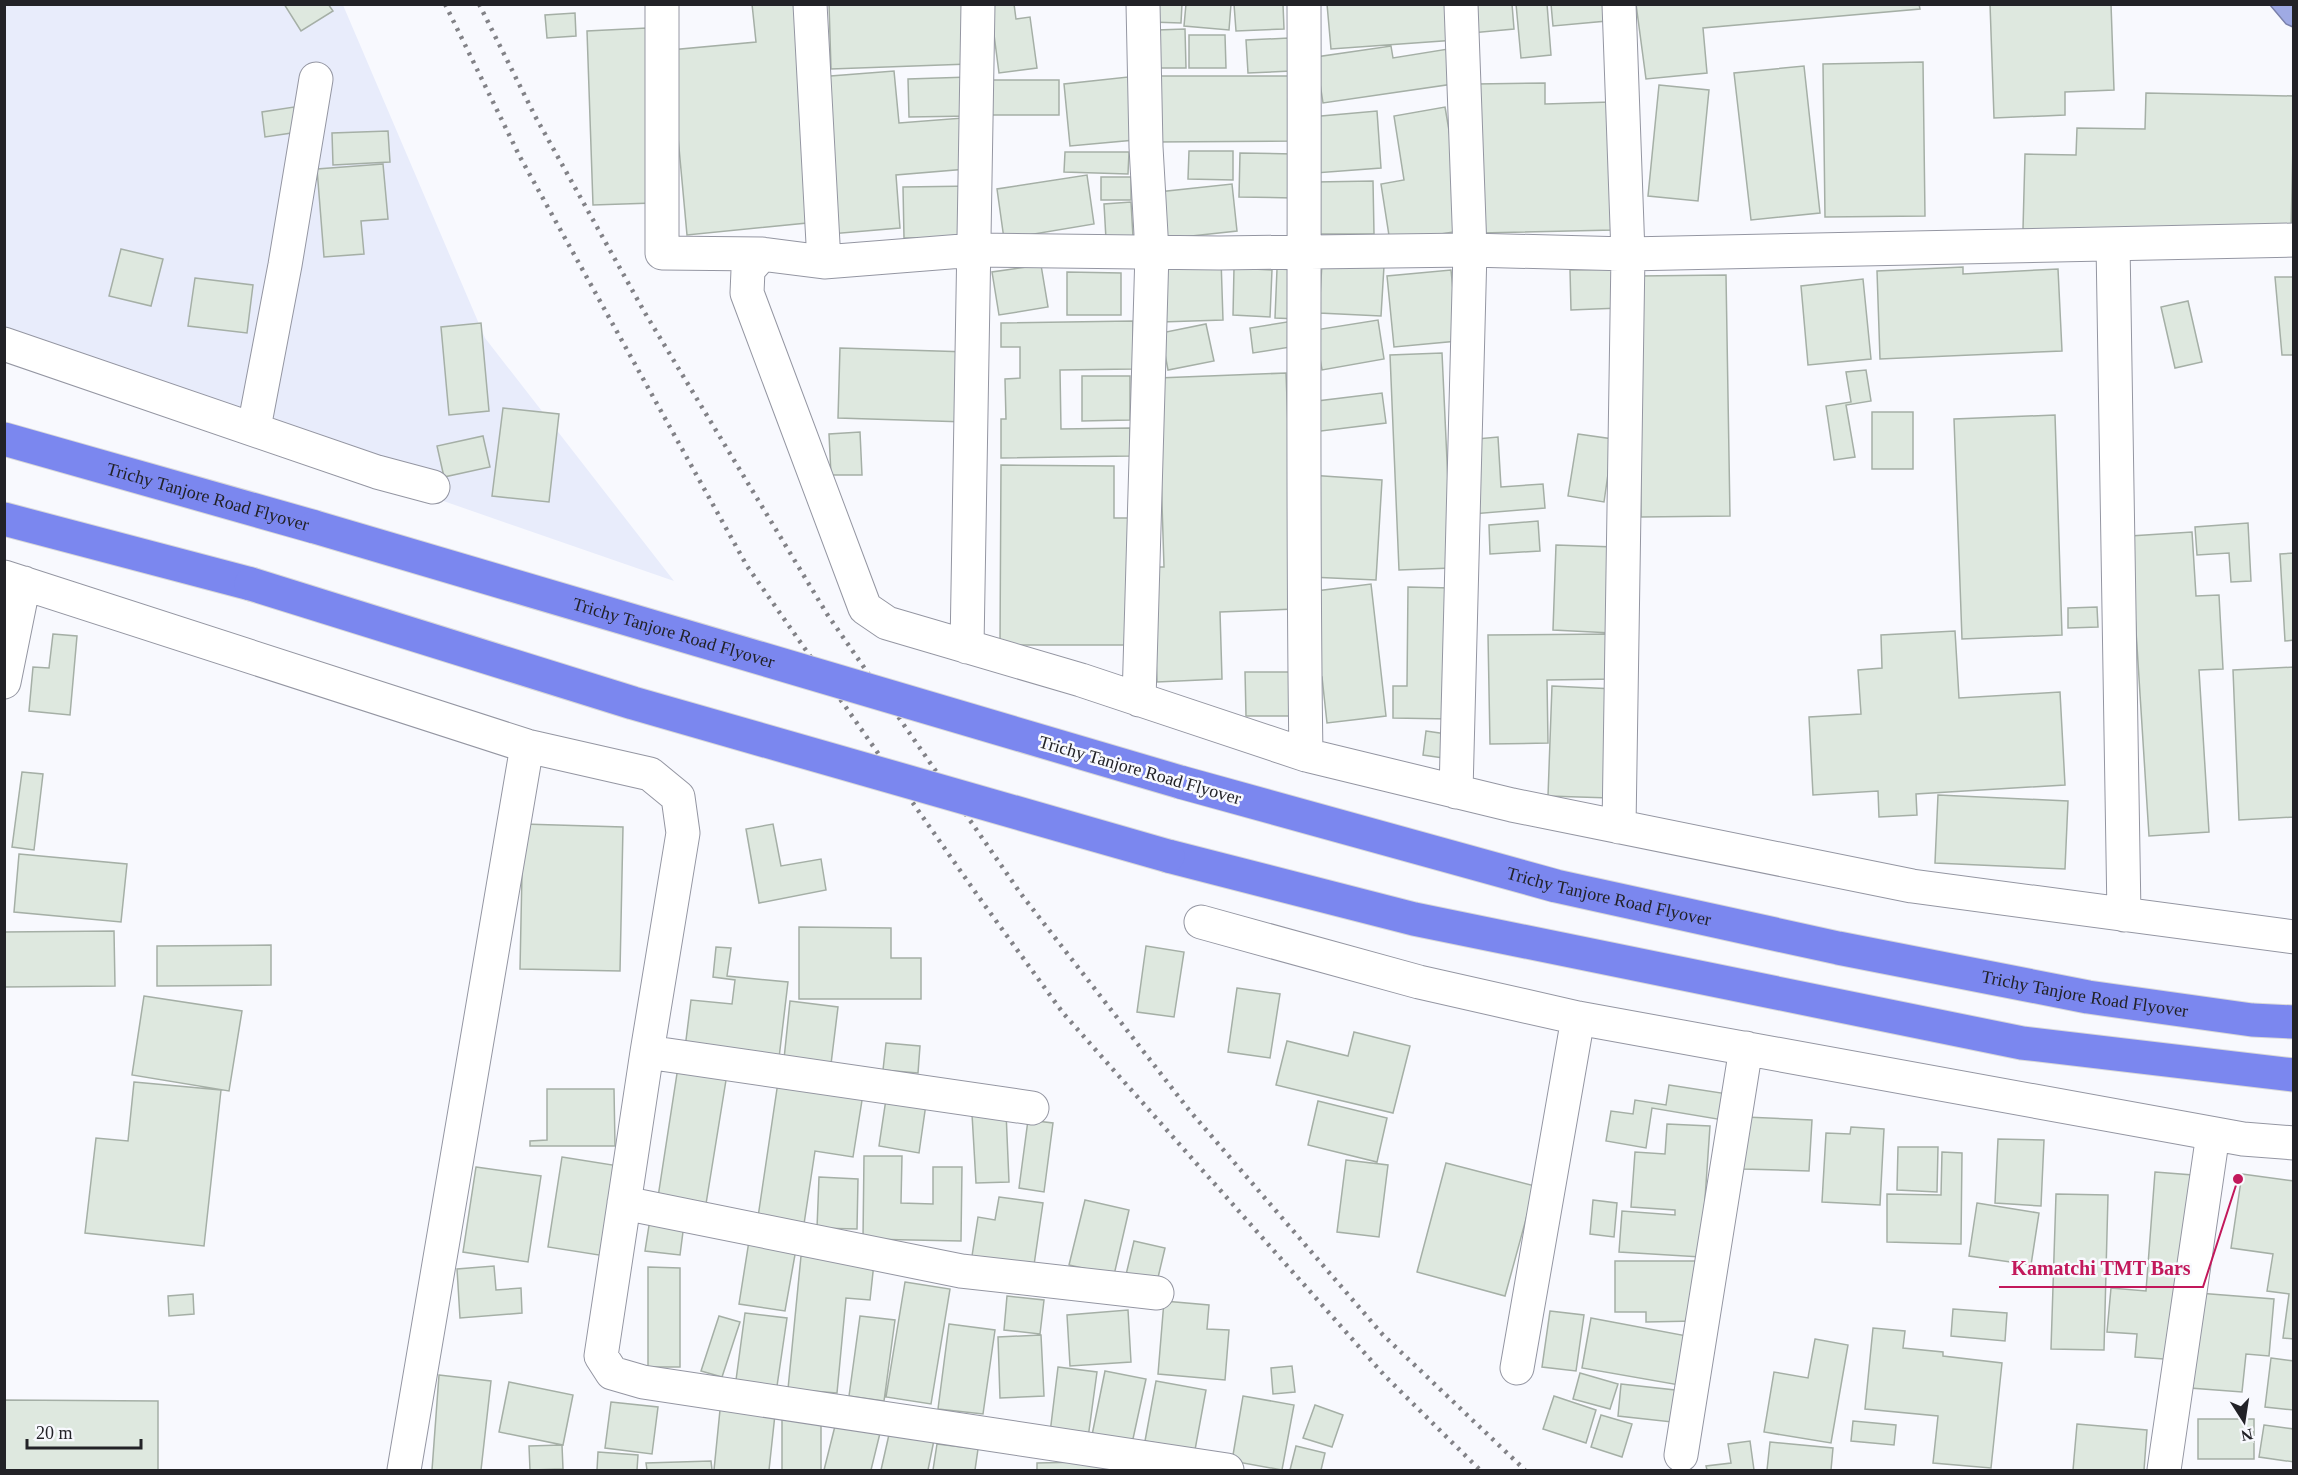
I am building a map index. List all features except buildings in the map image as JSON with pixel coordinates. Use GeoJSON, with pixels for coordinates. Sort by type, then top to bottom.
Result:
{"type":"FeatureCollection","features":[{"type":"Feature","properties":{"kind":"highway","name":"Trichy Tanjore Road Flyover"},"geometry":{"type":"LineString","coordinates":[[4,439],[315,527],[1180,782],[1556,886],[1838,948],[2076,995],[2252,1020],[2294,1022]]}},
{"type":"Feature","properties":{"kind":"highway"},"geometry":{"type":"LineString","coordinates":[[4,519],[251,584],[633,704],[1168,856],[1414,919],[2022,1043],[2294,1075]]}},
{"type":"Feature","properties":{"kind":"street"},"geometry":{"type":"LineString","coordinates":[[662,4],[662,253],[762,254],[824,262],[975,250],[1305,253],[1470,249],[1628,254],[2294,240]]}},
{"type":"Feature","properties":{"kind":"street"},"geometry":{"type":"LineString","coordinates":[[810,4],[824,262]]}},
{"type":"Feature","properties":{"kind":"street"},"geometry":{"type":"LineString","coordinates":[[968,647],[978,4]]}},
{"type":"Feature","properties":{"kind":"street"},"geometry":{"type":"LineString","coordinates":[[1139,700],[1152,252],[1146,147],[1143,4]]}},
{"type":"Feature","properties":{"kind":"street"},"geometry":{"type":"LineString","coordinates":[[1304,4],[1305,253],[1302,512],[1306,755]]}},
{"type":"Feature","properties":{"kind":"street"},"geometry":{"type":"LineString","coordinates":[[1456,792],[1470,249],[1461,4]]}},
{"type":"Feature","properties":{"kind":"street"},"geometry":{"type":"LineString","coordinates":[[1619,4],[1628,254],[1619,827]]}},
{"type":"Feature","properties":{"kind":"street"},"geometry":{"type":"LineString","coordinates":[[254,428],[285,265],[316,79]]}},
{"type":"Feature","properties":{"kind":"street"},"geometry":{"type":"LineString","coordinates":[[2113,244],[2124,915]]}},
{"type":"Feature","properties":{"kind":"street"},"geometry":{"type":"LineString","coordinates":[[762,254],[748,270],[747,293],[864,608],[887,623],[1139,700],[1306,755],[1456,792],[1912,886],[2294,937]]}},
{"type":"Feature","properties":{"kind":"street"},"geometry":{"type":"LineString","coordinates":[[4,344],[377,472],[432,487]]}},
{"type":"Feature","properties":{"kind":"street"},"geometry":{"type":"LineString","coordinates":[[4,682],[14,580],[527,746],[650,774],[678,797],[684,833],[647,1052],[601,1356],[612,1373],[643,1382],[1227,1470]]}},
{"type":"Feature","properties":{"kind":"street"},"geometry":{"type":"LineString","coordinates":[[404,1470],[527,746]]}},
{"type":"Feature","properties":{"kind":"street"},"geometry":{"type":"LineString","coordinates":[[1202,922],[1419,982],[1578,1018],[2213,1134],[2294,1143]]}},
{"type":"Feature","properties":{"kind":"street"},"geometry":{"type":"LineString","coordinates":[[1517,1368],[1578,1018]]}},
{"type":"Feature","properties":{"kind":"street"},"geometry":{"type":"LineString","coordinates":[[1681,1455],[1746,1048]]}},
{"type":"Feature","properties":{"kind":"street"},"geometry":{"type":"LineString","coordinates":[[647,1052],[1032,1108]]}},
{"type":"Feature","properties":{"kind":"street"},"geometry":{"type":"LineString","coordinates":[[2164,1470],[2213,1134]]}},
{"type":"Feature","properties":{"kind":"street"},"geometry":{"type":"LineString","coordinates":[[624,1203],[961,1271],[1157,1293]]}},
{"type":"Feature","properties":{"kind":"shaded area"},"geometry":{"type":"Polygon","coordinates":[[[5,5],[343,5],[485,338],[674,581],[5,349],[5,5]]]}},
{"type":"Feature","properties":{"kind":"water"},"geometry":{"type":"Polygon","coordinates":[[[2270,5],[2293,5],[2293,27],[2286,24],[2270,5]]]}},
{"type":"Feature","properties":{"kind":"railway"},"geometry":{"type":"LineString","coordinates":[[445,4],[520,157],[747,566],[978,896],[1063,1013],[1385,1376],[1480,1470]]}},
{"type":"Feature","properties":{"kind":"railway"},"geometry":{"type":"LineString","coordinates":[[479,4],[535,116],[645,313],[827,614],[1021,894],[1189,1110],[1383,1335],[1525,1470]]}},
{"type":"Feature","properties":{"kind":"place","name":"Kamatchi TMT Bars"},"geometry":{"type":"Point","coordinates":[2238,1179]}}]}
